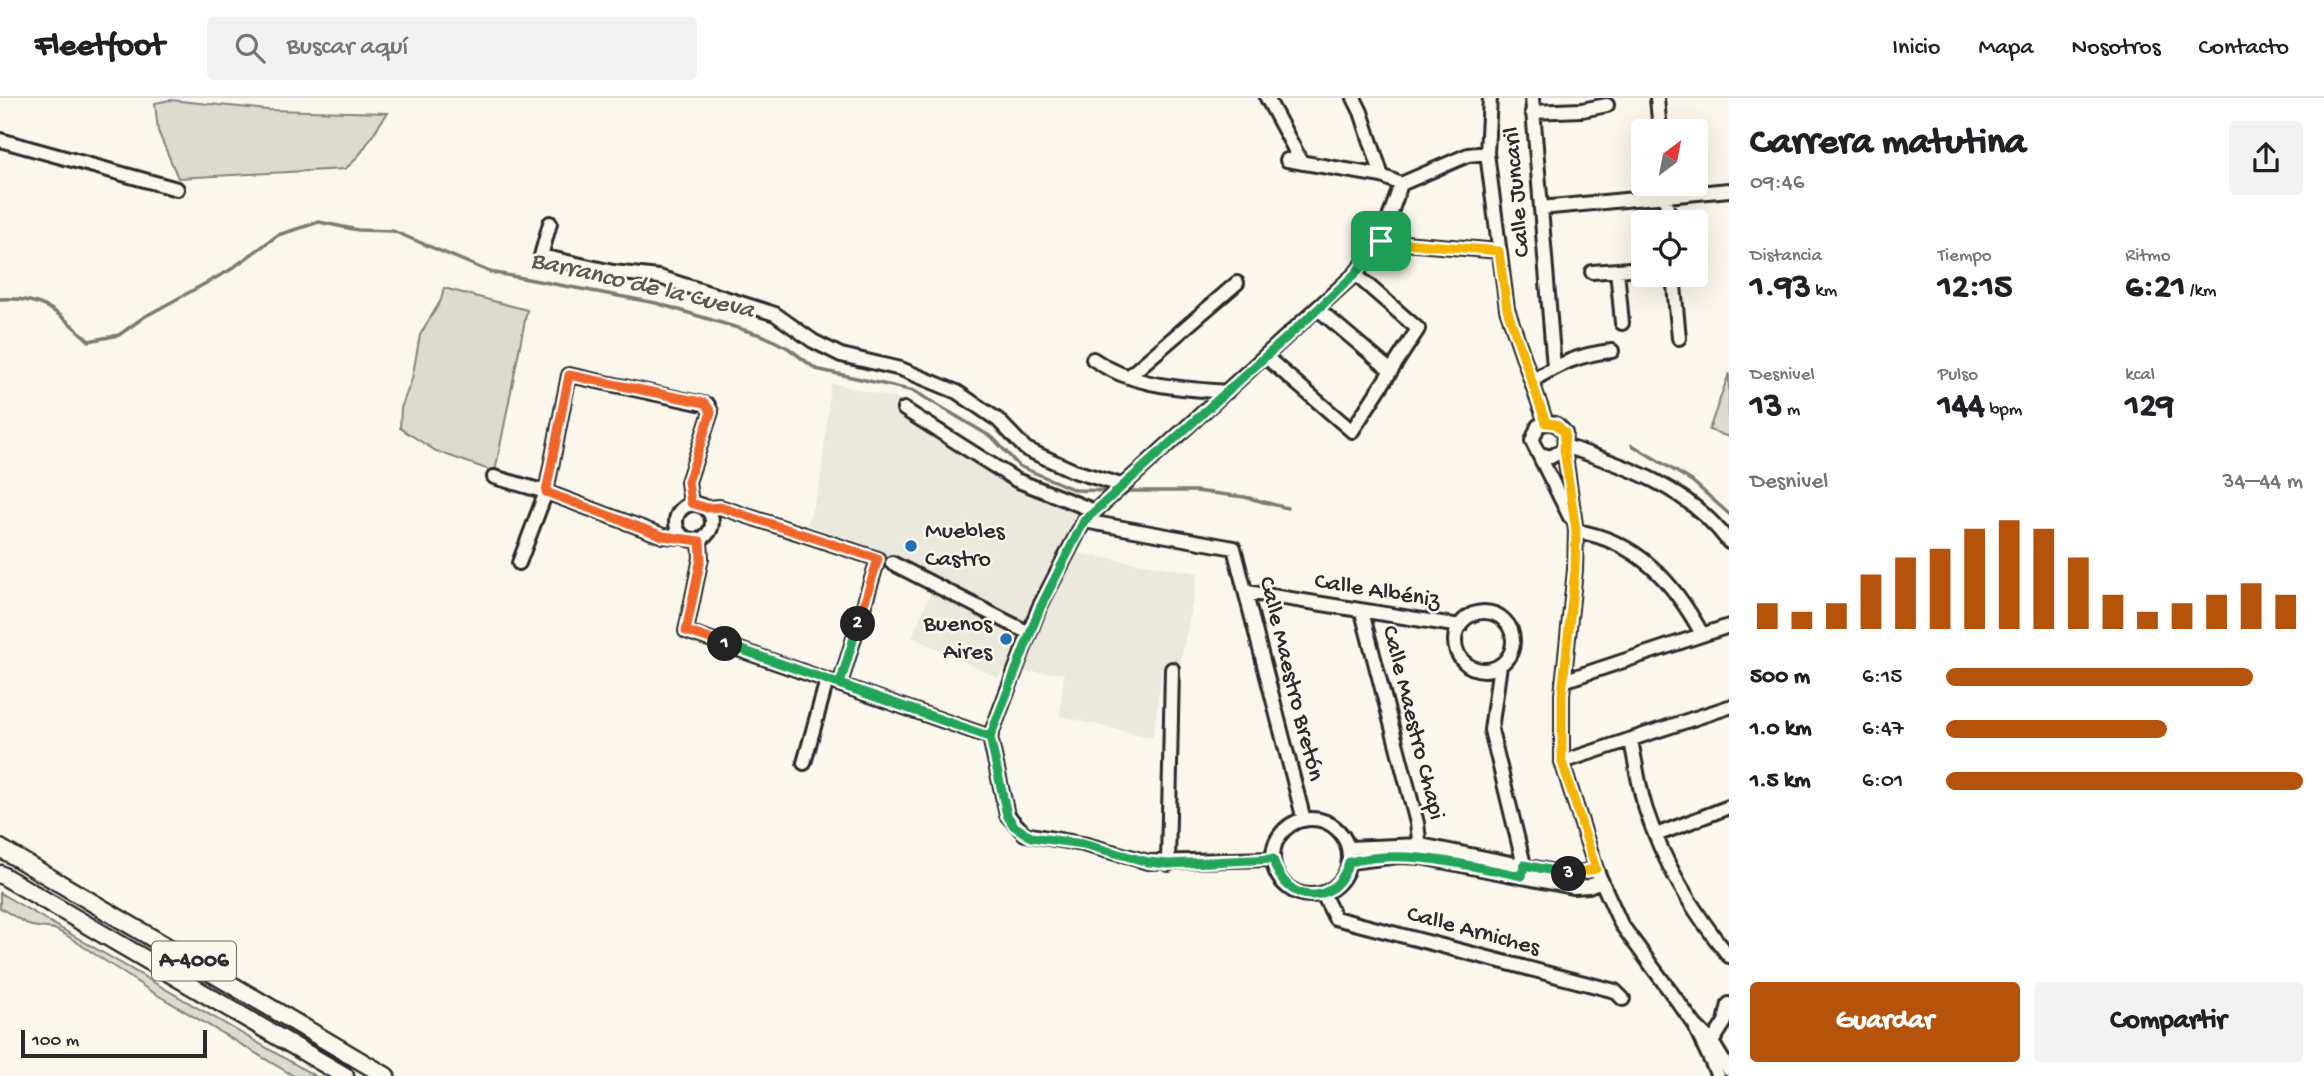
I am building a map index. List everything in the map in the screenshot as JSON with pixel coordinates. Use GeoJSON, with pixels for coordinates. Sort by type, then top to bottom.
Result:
{"type":"FeatureCollection","features":[{"type":"Feature","properties":{"kind":"main road","name":"A-4006"},"geometry":{"type":"LineString","coordinates":[[0,848],[386,1076]]}},
{"type":"Feature","properties":{"kind":"main road","name":"A-4006"},"geometry":{"type":"LineString","coordinates":[[0,874],[345,1076]]}},
{"type":"Feature","properties":{"kind":"street"},"geometry":{"type":"LineString","coordinates":[[1266,98],[1303,163]]}},
{"type":"Feature","properties":{"kind":"street"},"geometry":{"type":"LineString","coordinates":[[1354,98],[1362,112],[1382,176]]}},
{"type":"Feature","properties":{"kind":"street"},"geometry":{"type":"LineString","coordinates":[[1490,98],[1487,153],[1507,309],[1546,423]]}},
{"type":"Feature","properties":{"kind":"street","name":"Calle Juncaril"},"geometry":{"type":"LineString","coordinates":[[1532,98],[1554,367]]}},
{"type":"Feature","properties":{"kind":"street"},"geometry":{"type":"LineString","coordinates":[[1657,98],[1659,119]]}},
{"type":"Feature","properties":{"kind":"street"},"geometry":{"type":"LineString","coordinates":[[1532,112],[1581,110],[1607,105]]}},
{"type":"Feature","properties":{"kind":"street"},"geometry":{"type":"LineString","coordinates":[[0,140],[177,189]]}},
{"type":"Feature","properties":{"kind":"street"},"geometry":{"type":"LineString","coordinates":[[1287,160],[1382,176],[1401,184],[1468,155],[1487,153]]}},
{"type":"Feature","properties":{"kind":"street"},"geometry":{"type":"LineString","coordinates":[[1273,859],[1168,864],[1148,862],[1083,844],[1031,837],[1019,831],[1005,808],[990,737],[1029,633],[1084,521],[1355,274],[1381,241],[1401,184]]}},
{"type":"Feature","properties":{"kind":"street"},"geometry":{"type":"LineString","coordinates":[[1708,190],[1729,190]]}},
{"type":"Feature","properties":{"kind":"street"},"geometry":{"type":"LineString","coordinates":[[1541,208],[1631,195]]}},
{"type":"Feature","properties":{"kind":"street"},"geometry":{"type":"LineString","coordinates":[[550,223],[541,256],[613,272],[659,277],[775,314],[813,341],[841,355],[901,369],[957,393],[998,420],[1026,449],[1074,471],[1121,485]]}},
{"type":"Feature","properties":{"kind":"street"},"geometry":{"type":"LineString","coordinates":[[1381,241],[1499,251]]}},
{"type":"Feature","properties":{"kind":"street"},"geometry":{"type":"LineString","coordinates":[[1592,272],[1631,269]]}},
{"type":"Feature","properties":{"kind":"street"},"geometry":{"type":"LineString","coordinates":[[1617,270],[1622,323]]}},
{"type":"Feature","properties":{"kind":"street"},"geometry":{"type":"LineString","coordinates":[[1266,357],[1352,431],[1418,329],[1355,274]]}},
{"type":"Feature","properties":{"kind":"street"},"geometry":{"type":"LineString","coordinates":[[1128,377],[1237,283]]}},
{"type":"Feature","properties":{"kind":"street"},"geometry":{"type":"LineString","coordinates":[[1674,287],[1679,338]]}},
{"type":"Feature","properties":{"kind":"street"},"geometry":{"type":"LineString","coordinates":[[1318,309],[1391,371]]}},
{"type":"Feature","properties":{"kind":"street"},"geometry":{"type":"LineString","coordinates":[[1532,381],[1554,367],[1587,354],[1612,351]]}},
{"type":"Feature","properties":{"kind":"street"},"geometry":{"type":"LineString","coordinates":[[1093,359],[1111,372],[1155,387],[1227,392]]}},
{"type":"Feature","properties":{"kind":"street"},"geometry":{"type":"LineString","coordinates":[[519,564],[546,492],[569,375],[708,405],[711,412],[688,482],[691,503]]}},
{"type":"Feature","properties":{"kind":"street"},"geometry":{"type":"LineString","coordinates":[[904,409],[1016,480],[1095,511]]}},
{"type":"Feature","properties":{"kind":"street"},"geometry":{"type":"LineString","coordinates":[[1546,423],[1562,428],[1576,531],[1575,570],[1563,681],[1562,762],[1596,869],[1621,924],[1695,1025],[1712,1042],[1729,1070],[1718,1076],[1695,1025]]}},
{"type":"Feature","properties":{"kind":"street"},"geometry":{"type":"LineString","coordinates":[[1546,423],[1534,433],[1534,446],[1576,531]]}},
{"type":"Feature","properties":{"kind":"street"},"geometry":{"type":"LineString","coordinates":[[1540,454],[1551,457],[1565,447]]}},
{"type":"Feature","properties":{"kind":"street"},"geometry":{"type":"LineString","coordinates":[[1565,447],[1623,465],[1659,481],[1714,523],[1729,542]]}},
{"type":"Feature","properties":{"kind":"street"},"geometry":{"type":"LineString","coordinates":[[494,477],[546,492],[663,536],[681,537],[690,542],[700,541]]}},
{"type":"Feature","properties":{"kind":"street"},"geometry":{"type":"LineString","coordinates":[[681,537],[677,523],[684,506],[691,503],[707,508],[720,507],[878,559],[804,763]]}},
{"type":"Feature","properties":{"kind":"street"},"geometry":{"type":"LineString","coordinates":[[707,508],[711,520],[700,541],[701,558],[686,631],[990,737]]}},
{"type":"Feature","properties":{"kind":"street","name":"Calle Maestro Bretón"},"geometry":{"type":"LineString","coordinates":[[1084,521],[1234,548],[1304,820]]}},
{"type":"Feature","properties":{"kind":"street"},"geometry":{"type":"LineString","coordinates":[[1576,531],[1605,536],[1651,566],[1682,600],[1702,634]]}},
{"type":"Feature","properties":{"kind":"street"},"geometry":{"type":"LineString","coordinates":[[892,563],[1029,633]]}},
{"type":"Feature","properties":{"kind":"street","name":"Calle Albéniz"},"geometry":{"type":"LineString","coordinates":[[1247,592],[1460,626]]}},
{"type":"Feature","properties":{"kind":"street","name":"Calle Maestro Chapi"},"geometry":{"type":"LineString","coordinates":[[1362,612],[1421,851]]}},
{"type":"Feature","properties":{"kind":"street"},"geometry":{"type":"LineString","coordinates":[[1500,666],[1481,670],[1464,662],[1456,645],[1460,626],[1474,614],[1492,613],[1508,624],[1513,642],[1511,651],[1500,666],[1491,730],[1523,871]]}},
{"type":"Feature","properties":{"kind":"street"},"geometry":{"type":"LineString","coordinates":[[1563,681],[1729,626]]}},
{"type":"Feature","properties":{"kind":"street"},"geometry":{"type":"LineString","coordinates":[[1168,864],[1172,669]]}},
{"type":"Feature","properties":{"kind":"street"},"geometry":{"type":"LineString","coordinates":[[1562,762],[1729,707]]}},
{"type":"Feature","properties":{"kind":"street"},"geometry":{"type":"LineString","coordinates":[[1631,741],[1645,809],[1671,871],[1704,926],[1729,956]]}},
{"type":"Feature","properties":{"kind":"street"},"geometry":{"type":"LineString","coordinates":[[1656,835],[1729,807]]}},
{"type":"Feature","properties":{"kind":"street"},"geometry":{"type":"LineString","coordinates":[[1304,820],[1328,823],[1344,838],[1348,848],[1349,862],[1345,876],[1336,887],[1323,894],[1296,892],[1277,873],[1273,859],[1279,837],[1286,829],[1304,820]]}},
{"type":"Feature","properties":{"kind":"street"},"geometry":{"type":"LineString","coordinates":[[1348,848],[1421,851],[1523,871],[1570,875],[1596,869]]}},
{"type":"Feature","properties":{"kind":"street"},"geometry":{"type":"LineString","coordinates":[[1349,862],[1421,851]]}},
{"type":"Feature","properties":{"kind":"street"},"geometry":{"type":"LineString","coordinates":[[1523,871],[1573,887],[1589,886],[1601,881]]}},
{"type":"Feature","properties":{"kind":"street","name":"Calle Arniches"},"geometry":{"type":"LineString","coordinates":[[1323,894],[1335,918],[1615,991],[1623,999]]}},
{"type":"Feature","properties":{"kind":"street"},"geometry":{"type":"LineString","coordinates":[[1712,1042],[1725,1022],[1729,1004]]}},
{"type":"Feature","properties":{"kind":"shaded area"},"geometry":{"type":"Polygon","coordinates":[[[170,100],[268,110],[388,113],[358,157],[345,169],[178,178],[158,131],[155,103],[170,100]]]}},
{"type":"Feature","properties":{"kind":"shaded area"},"geometry":{"type":"Polygon","coordinates":[[[444,288],[527,310],[495,472],[436,451],[400,428],[401,408],[412,379],[420,335],[441,300],[444,288]]]}},
{"type":"Feature","properties":{"kind":"shaded area"},"geometry":{"type":"Polygon","coordinates":[[[1729,373],[1729,437],[1709,430],[1729,373]]]}},
{"type":"Feature","properties":{"kind":"shaded area"},"geometry":{"type":"Polygon","coordinates":[[[831,383],[900,399],[1026,483],[1087,511],[1062,551],[1198,573],[1179,670],[1162,669],[1153,738],[1060,716],[1064,673],[1002,671],[998,678],[912,637],[936,581],[884,554],[807,524],[820,484],[831,383]]]}},
{"type":"Feature","properties":{"kind":"shaded area"},"geometry":{"type":"Polygon","coordinates":[[[0,893],[315,1076],[294,1076],[149,990],[66,935],[54,929],[31,926],[0,908],[0,893]]]}},
{"type":"Feature","properties":{"kind":"waterway","name":"Barranco de la Cueva"},"geometry":{"type":"LineString","coordinates":[[0,299],[28,300],[49,308],[89,341],[119,335],[144,317],[230,270],[278,235],[319,222],[358,230],[393,231],[490,272],[656,303],[764,336],[788,348],[816,369],[914,391],[993,438],[1019,466],[1075,490],[1112,491]]}},
{"type":"Feature","properties":{"kind":"waterway","name":"Barranco de la Cueva"},"geometry":{"type":"LineString","coordinates":[[1632,445],[1692,481],[1729,514]]}},
{"type":"Feature","properties":{"kind":"waterway","name":"Barranco de la Cueva"},"geometry":{"type":"LineString","coordinates":[[1123,491],[1195,491],[1245,497],[1287,508]]}},
{"type":"Feature","properties":{"kind":"place","name":"Muebles Castro"},"geometry":{"type":"Point","coordinates":[911,546]}},
{"type":"Feature","properties":{"kind":"place","name":"Buenos Aires"},"geometry":{"type":"Point","coordinates":[1006,639]}},
{"type":"Feature","properties":{"kind":"route"},"geometry":{"type":"LineString","coordinates":[[1381,241],[1355,274],[1318,309],[1084,521],[1040,608],[990,737],[686,631],[701,558],[700,541],[690,542],[681,537],[663,536],[546,492],[569,375],[705,403],[711,412],[688,482],[691,503],[707,508],[720,507],[878,559],[840,684],[990,737],[1007,815],[1019,831],[1031,837],[1083,844],[1148,862],[1168,864],[1273,859],[1284,884],[1296,892],[1309,895],[1323,894],[1336,887],[1345,876],[1349,862],[1399,856],[1421,857],[1522,876],[1524,865],[1570,875],[1584,873],[1596,869],[1562,762],[1562,695],[1575,570],[1576,531],[1564,449],[1567,441],[1565,433],[1556,424],[1546,423],[1507,309],[1499,251],[1381,241]]}}]}
